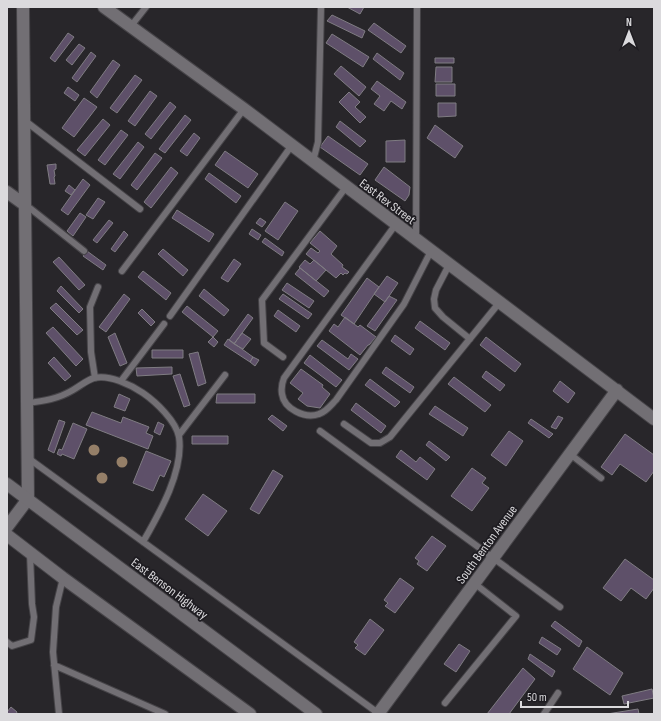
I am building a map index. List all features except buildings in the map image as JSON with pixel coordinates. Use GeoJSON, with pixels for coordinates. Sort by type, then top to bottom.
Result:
{"type":"FeatureCollection","features":[{"type":"Feature","properties":{"kind":"street"},"geometry":{"type":"LineString","coordinates":[[7,527],[28,499],[23,7]]}},
{"type":"Feature","properties":{"kind":"street","name":"East Rex Street"},"geometry":{"type":"LineString","coordinates":[[104,7],[244,109],[654,419]]}},
{"type":"Feature","properties":{"kind":"street"},"geometry":{"type":"LineString","coordinates":[[7,192],[25,205]]}},
{"type":"Feature","properties":{"kind":"street","name":"South Benton Avenue"},"geometry":{"type":"LineString","coordinates":[[378,714],[616,390]]}},
{"type":"Feature","properties":{"kind":"street","name":"East Benson Highway"},"geometry":{"type":"LineString","coordinates":[[7,484],[316,714]]}},
{"type":"Feature","properties":{"kind":"street"},"geometry":{"type":"LineString","coordinates":[[7,535],[63,578],[250,714]]}},
{"type":"Feature","properties":{"kind":"lane"},"geometry":{"type":"LineString","coordinates":[[131,26],[146,7]]}},
{"type":"Feature","properties":{"kind":"lane"},"geometry":{"type":"LineString","coordinates":[[313,162],[318,142],[321,7]]}},
{"type":"Feature","properties":{"kind":"lane"},"geometry":{"type":"LineString","coordinates":[[416,240],[417,7]]}},
{"type":"Feature","properties":{"kind":"lane"},"geometry":{"type":"LineString","coordinates":[[122,271],[244,109]]}},
{"type":"Feature","properties":{"kind":"lane"},"geometry":{"type":"LineString","coordinates":[[24,120],[140,209]]}},
{"type":"Feature","properties":{"kind":"lane"},"geometry":{"type":"LineString","coordinates":[[170,316],[292,145]]}},
{"type":"Feature","properties":{"kind":"lane"},"geometry":{"type":"LineString","coordinates":[[283,357],[264,343],[262,300],[346,187]]}},
{"type":"Feature","properties":{"kind":"lane"},"geometry":{"type":"LineString","coordinates":[[25,205],[84,252]]}},
{"type":"Feature","properties":{"kind":"lane"},"geometry":{"type":"LineString","coordinates":[[396,224],[284,378],[281,386],[282,395],[286,404],[299,413],[308,416],[320,414],[336,400],[404,304],[431,251]]}},
{"type":"Feature","properties":{"kind":"lane"},"geometry":{"type":"LineString","coordinates":[[449,265],[436,290],[434,299],[435,308],[443,317],[470,339]]}},
{"type":"Feature","properties":{"kind":"lane"},"geometry":{"type":"LineString","coordinates":[[95,378],[91,352],[90,307],[98,287]]}},
{"type":"Feature","properties":{"kind":"lane"},"geometry":{"type":"LineString","coordinates":[[344,424],[371,443],[380,443],[390,437],[500,303]]}},
{"type":"Feature","properties":{"kind":"lane"},"geometry":{"type":"LineString","coordinates":[[121,381],[164,324]]}},
{"type":"Feature","properties":{"kind":"lane"},"geometry":{"type":"LineString","coordinates":[[179,436],[225,375]]}},
{"type":"Feature","properties":{"kind":"lane"},"geometry":{"type":"LineString","coordinates":[[27,403],[60,398],[95,378],[104,378],[121,381],[138,390],[152,399],[168,415],[179,436],[179,451],[176,470],[157,517],[143,542]]}},
{"type":"Feature","properties":{"kind":"lane"},"geometry":{"type":"LineString","coordinates":[[320,431],[560,607]]}},
{"type":"Feature","properties":{"kind":"lane"},"geometry":{"type":"LineString","coordinates":[[570,454],[601,478]]}},
{"type":"Feature","properties":{"kind":"lane"},"geometry":{"type":"LineString","coordinates":[[28,458],[378,714]]}},
{"type":"Feature","properties":{"kind":"lane"},"geometry":{"type":"LineString","coordinates":[[7,642],[12,646],[31,640],[34,617],[30,552]]}},
{"type":"Feature","properties":{"kind":"lane"},"geometry":{"type":"LineString","coordinates":[[59,714],[53,652],[56,607],[63,578]]}},
{"type":"Feature","properties":{"kind":"lane"},"geometry":{"type":"LineString","coordinates":[[445,703],[516,616],[474,583]]}},
{"type":"Feature","properties":{"kind":"lane"},"geometry":{"type":"LineString","coordinates":[[54,665],[165,714]]}},
{"type":"Feature","properties":{"kind":"lane"},"geometry":{"type":"LineString","coordinates":[[544,714],[558,693]]}}]}
